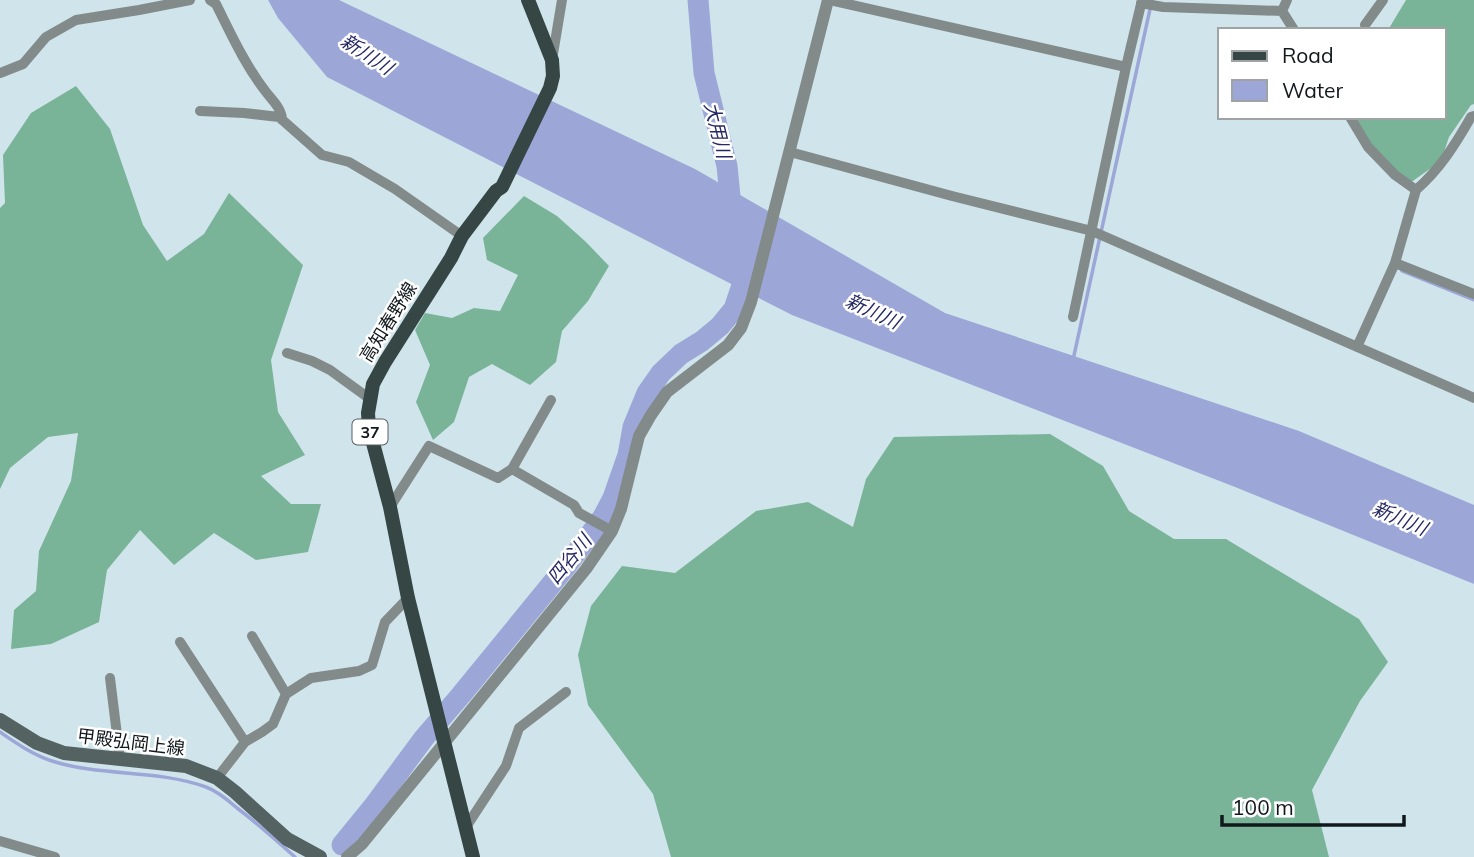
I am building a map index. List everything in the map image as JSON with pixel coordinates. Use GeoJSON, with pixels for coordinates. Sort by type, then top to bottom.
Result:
{"type":"FeatureCollection","features":[{"type":"Feature","properties":{"kind":"main road","name":"高知春野線"},"geometry":{"type":"LineString","coordinates":[[473,857],[408,598],[390,507],[369,428],[368,413],[373,384],[385,362],[462,236],[496,191],[502,187],[550,88],[554,76],[552,60],[528,0]]}},
{"type":"Feature","properties":{"kind":"main road","name":"甲殿弘岡上線"},"geometry":{"type":"LineString","coordinates":[[0,720],[37,743],[64,753],[186,766],[217,778],[287,839],[320,857]]}},
{"type":"Feature","properties":{"kind":"street"},"geometry":{"type":"LineString","coordinates":[[0,73],[23,64],[46,37],[76,20],[190,0]]}},
{"type":"Feature","properties":{"kind":"street"},"geometry":{"type":"LineString","coordinates":[[210,0],[216,4],[252,72],[282,112],[282,120]]}},
{"type":"Feature","properties":{"kind":"street"},"geometry":{"type":"LineString","coordinates":[[552,60],[562,0]]}},
{"type":"Feature","properties":{"kind":"street"},"geometry":{"type":"LineString","coordinates":[[347,857],[362,844],[442,737],[586,569],[607,528],[621,509],[639,436],[667,392],[728,345],[741,328],[751,302],[829,0],[1126,67]]}},
{"type":"Feature","properties":{"kind":"street"},"geometry":{"type":"LineString","coordinates":[[1282,11],[1287,0]]}},
{"type":"Feature","properties":{"kind":"street"},"geometry":{"type":"LineString","coordinates":[[1365,25],[1383,0]]}},
{"type":"Feature","properties":{"kind":"street"},"geometry":{"type":"LineString","coordinates":[[1073,317],[1141,1],[1163,7],[1282,11]]}},
{"type":"Feature","properties":{"kind":"street"},"geometry":{"type":"LineString","coordinates":[[1282,11],[1293,28]]}},
{"type":"Feature","properties":{"kind":"street"},"geometry":{"type":"LineString","coordinates":[[200,111],[279,117],[322,156],[349,162],[395,189],[462,236]]}},
{"type":"Feature","properties":{"kind":"street"},"geometry":{"type":"LineString","coordinates":[[1357,347],[1395,263],[1416,190],[1433,175],[1474,116]]}},
{"type":"Feature","properties":{"kind":"street"},"geometry":{"type":"LineString","coordinates":[[1351,119],[1368,147],[1395,175],[1416,190]]}},
{"type":"Feature","properties":{"kind":"street"},"geometry":{"type":"LineString","coordinates":[[790,152],[1091,231],[1474,398]]}},
{"type":"Feature","properties":{"kind":"street"},"geometry":{"type":"LineString","coordinates":[[1395,263],[1474,294]]}},
{"type":"Feature","properties":{"kind":"street"},"geometry":{"type":"LineString","coordinates":[[287,352],[312,360],[330,370],[370,400]]}},
{"type":"Feature","properties":{"kind":"street"},"geometry":{"type":"LineString","coordinates":[[390,507],[429,446],[498,478],[512,469],[551,400]]}},
{"type":"Feature","properties":{"kind":"street"},"geometry":{"type":"LineString","coordinates":[[512,469],[574,505],[579,513],[607,528]]}},
{"type":"Feature","properties":{"kind":"street"},"geometry":{"type":"LineString","coordinates":[[217,778],[245,742],[273,724],[286,694],[311,678],[359,671],[372,665],[385,622],[408,598]]}},
{"type":"Feature","properties":{"kind":"street"},"geometry":{"type":"LineString","coordinates":[[252,636],[286,694]]}},
{"type":"Feature","properties":{"kind":"street"},"geometry":{"type":"LineString","coordinates":[[180,642],[245,742]]}},
{"type":"Feature","properties":{"kind":"street"},"geometry":{"type":"LineString","coordinates":[[110,678],[120,759]]}},
{"type":"Feature","properties":{"kind":"street"},"geometry":{"type":"LineString","coordinates":[[466,827],[506,766],[519,728],[566,692]]}},
{"type":"Feature","properties":{"kind":"street"},"geometry":{"type":"LineString","coordinates":[[0,841],[55,857]]}},
{"type":"Feature","properties":{"kind":"green space"},"geometry":{"type":"Polygon","coordinates":[[[1406,0],[1474,0],[1474,104],[1449,137],[1441,161],[1410,183],[1391,169],[1354,119],[1446,119],[1446,28],[1389,28],[1406,0]]]}},
{"type":"Feature","properties":{"kind":"green space"},"geometry":{"type":"Polygon","coordinates":[[[76,86],[110,129],[143,225],[167,261],[204,234],[229,193],[303,265],[271,360],[278,412],[305,455],[261,476],[291,504],[321,504],[308,552],[256,560],[214,533],[174,565],[140,530],[107,570],[99,622],[51,644],[11,649],[14,610],[36,591],[39,551],[71,481],[78,433],[48,437],[10,468],[0,489],[0,208],[5,203],[3,155],[31,113],[76,86]]]}},
{"type":"Feature","properties":{"kind":"green space"},"geometry":{"type":"Polygon","coordinates":[[[524,196],[557,216],[609,266],[588,301],[562,331],[556,362],[530,385],[492,364],[469,377],[454,422],[433,440],[416,402],[430,365],[415,330],[425,313],[452,318],[474,308],[500,311],[518,275],[487,260],[483,238],[524,196]]]}},
{"type":"Feature","properties":{"kind":"green space"},"geometry":{"type":"Polygon","coordinates":[[[1050,434],[1103,466],[1129,511],[1174,539],[1226,539],[1359,619],[1388,662],[1360,701],[1312,790],[1329,857],[671,857],[653,794],[588,705],[578,655],[591,606],[622,566],[675,573],[756,511],[808,502],[853,527],[866,479],[894,437],[1050,434]]]}},
{"type":"Feature","properties":{"kind":"water","name":"新川川"},"geometry":{"type":"Polygon","coordinates":[[[268,0],[339,0],[695,169],[945,313],[1299,431],[1474,505],[1474,584],[1235,487],[792,315],[327,77],[278,18],[268,0]]]}},
{"type":"Feature","properties":{"kind":"waterway","name":"大用川"},"geometry":{"type":"LineString","coordinates":[[698,0],[704,73],[727,166],[732,216]]}},
{"type":"Feature","properties":{"kind":"waterway"},"geometry":{"type":"LineString","coordinates":[[1073,360],[1152,0]]}},
{"type":"Feature","properties":{"kind":"waterway","name":"四谷川"},"geometry":{"type":"LineString","coordinates":[[342,845],[424,738],[568,564],[603,517],[613,498],[628,455],[633,427],[647,393],[661,373],[681,354],[720,326],[734,309],[749,264]]}},
{"type":"Feature","properties":{"kind":"waterway"},"geometry":{"type":"LineString","coordinates":[[1402,271],[1474,300]]}},
{"type":"Feature","properties":{"kind":"waterway"},"geometry":{"type":"LineString","coordinates":[[0,732],[31,752],[52,761],[90,769],[187,781],[210,789],[230,802],[295,857]]}}]}
